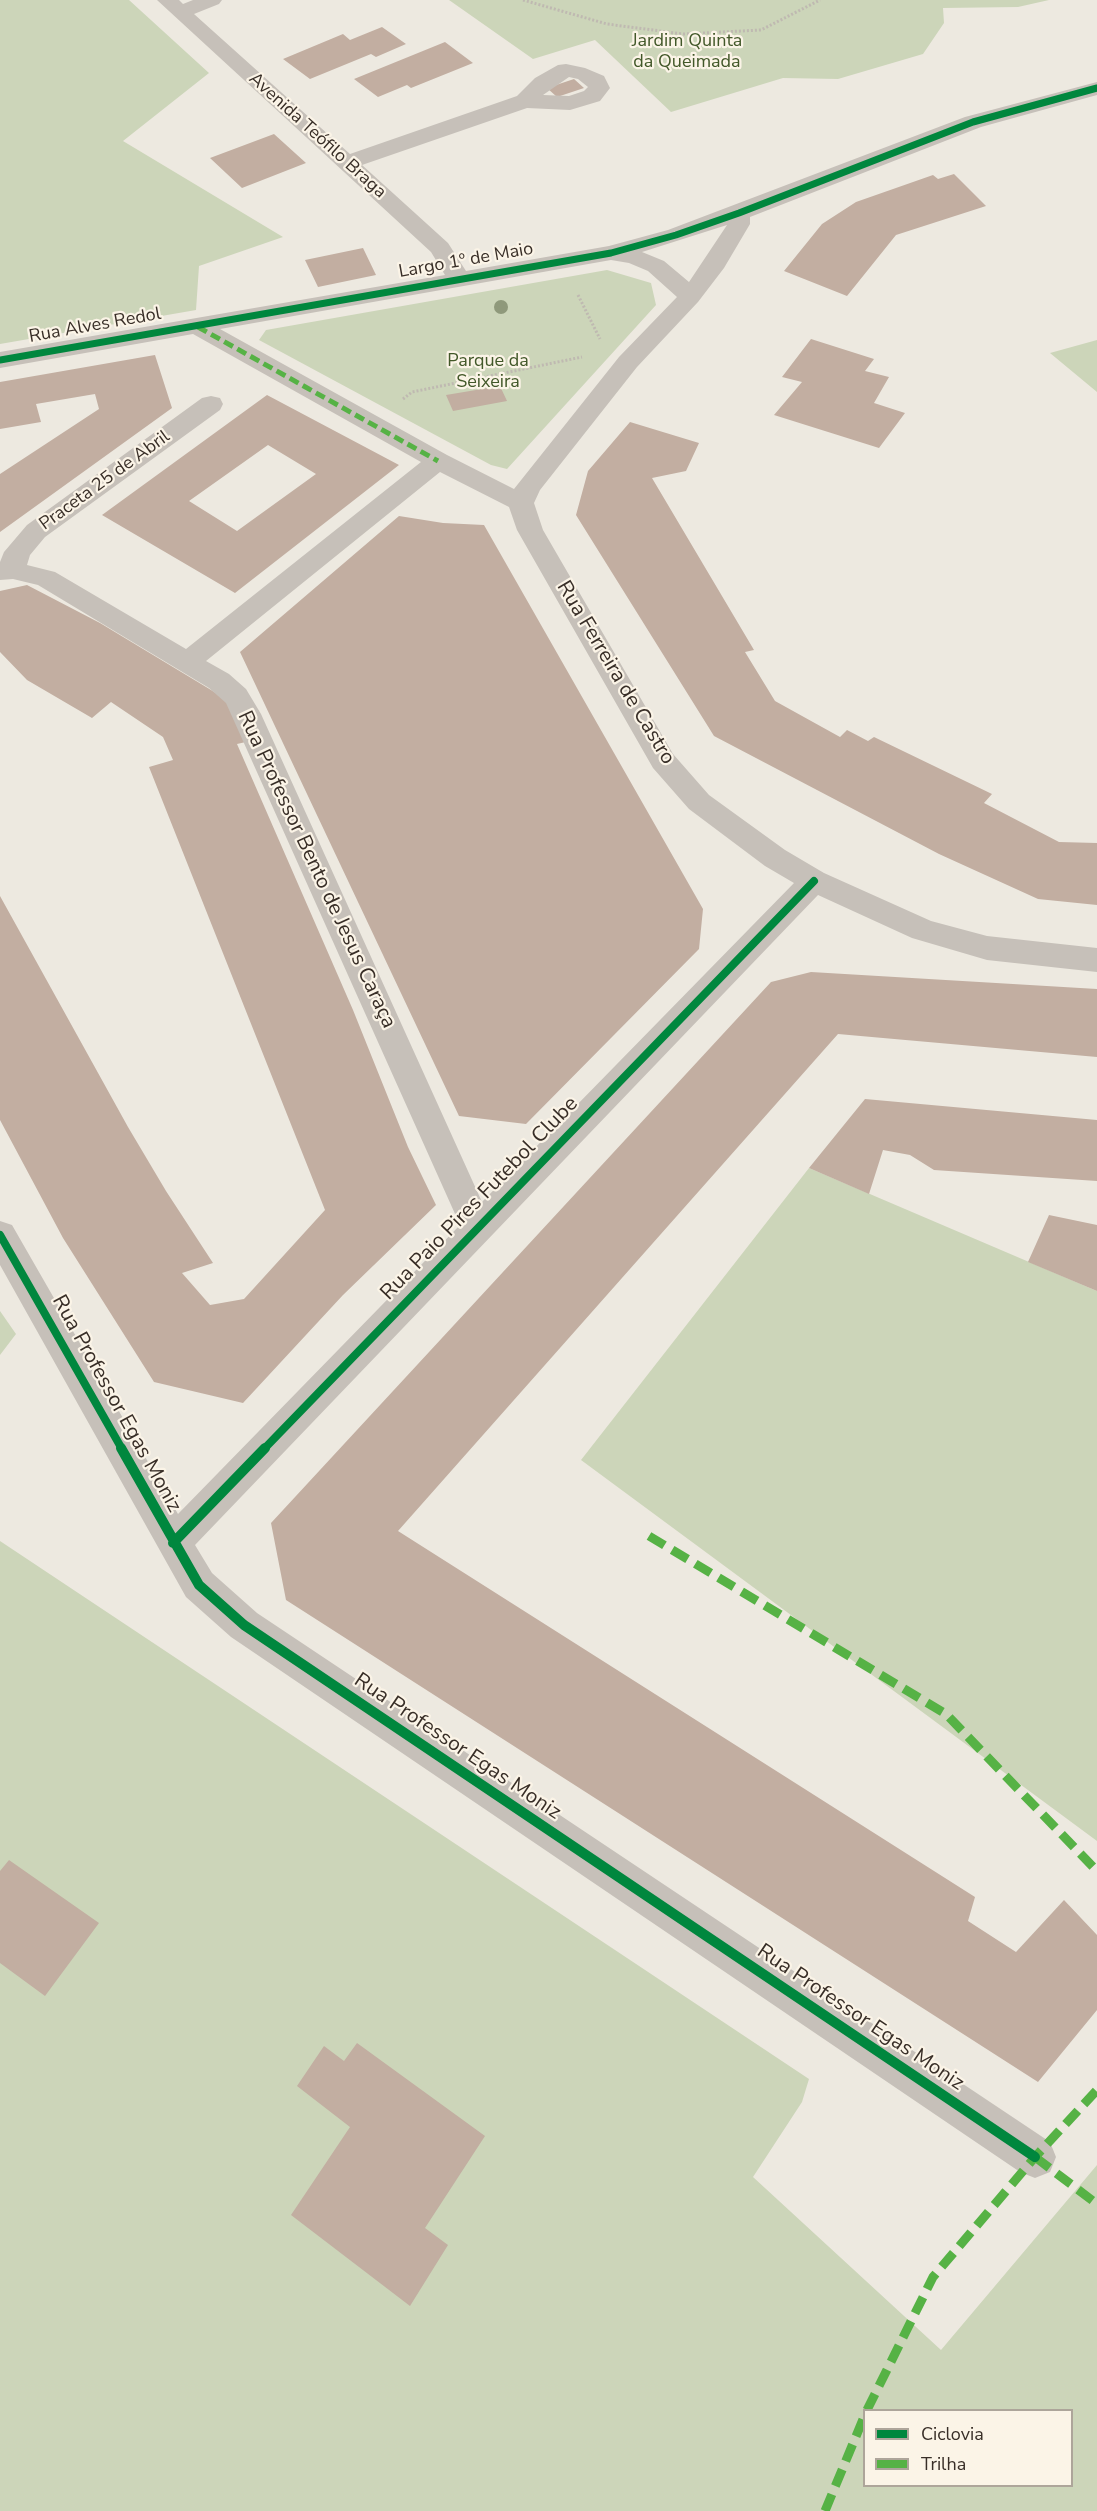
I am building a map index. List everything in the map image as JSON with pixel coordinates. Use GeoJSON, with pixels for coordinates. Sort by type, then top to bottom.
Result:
{"type":"FeatureCollection","features":[{"type":"Feature","properties":{"kind":"street"},"geometry":{"type":"LineString","coordinates":[[173,6],[212,0]]}},
{"type":"Feature","properties":{"kind":"street","name":"Avenida Teófilo Braga"},"geometry":{"type":"LineString","coordinates":[[173,6],[440,248],[459,279]]}},
{"type":"Feature","properties":{"kind":"street","name":"Largo 1º de Maio"},"geometry":{"type":"LineString","coordinates":[[195,325],[612,253],[676,235],[739,213],[973,122],[1097,88]]}},
{"type":"Feature","properties":{"kind":"street"},"geometry":{"type":"LineString","coordinates":[[347,163],[525,101]]}},
{"type":"Feature","properties":{"kind":"street"},"geometry":{"type":"LineString","coordinates":[[195,325],[438,461],[521,503],[528,487],[628,362],[690,297],[716,263],[739,224],[739,213]]}},
{"type":"Feature","properties":{"kind":"street","name":"Largo 1º de Maio"},"geometry":{"type":"LineString","coordinates":[[612,253],[635,257],[656,266],[672,278],[690,297]]}},
{"type":"Feature","properties":{"kind":"street","name":"Rua Alves Redol"},"geometry":{"type":"LineString","coordinates":[[0,360],[195,325]]}},
{"type":"Feature","properties":{"kind":"street","name":"Praceta 25 de Abril"},"geometry":{"type":"LineString","coordinates":[[6,571],[17,552],[36,531],[211,404]]}},
{"type":"Feature","properties":{"kind":"street"},"geometry":{"type":"LineString","coordinates":[[187,662],[438,461]]}},
{"type":"Feature","properties":{"kind":"street","name":"Rua Ferreira de Castro"},"geometry":{"type":"LineString","coordinates":[[521,503],[523,515],[531,530],[663,761],[699,802],[775,858],[814,881],[923,930],[987,948],[1097,960]]}},
{"type":"Feature","properties":{"kind":"street","name":"Rua Professor Bento de Jesus Caraça"},"geometry":{"type":"LineString","coordinates":[[6,571],[46,578],[219,681],[236,696],[247,714],[477,1227]]}},
{"type":"Feature","properties":{"kind":"street","name":"Rua Paio Pires Futebol Clube"},"geometry":{"type":"LineString","coordinates":[[173,1543],[814,881]]}},
{"type":"Feature","properties":{"kind":"street","name":"Rua Professor Egas Moniz"},"geometry":{"type":"LineString","coordinates":[[0,1234],[173,1543],[199,1585],[244,1625],[1035,2157]]}},
{"type":"Feature","properties":{"kind":"path"},"geometry":{"type":"LineString","coordinates":[[523,0],[607,24],[683,34],[760,30],[820,0]]}},
{"type":"Feature","properties":{"kind":"path"},"geometry":{"type":"LineString","coordinates":[[562,262],[606,352]]}},
{"type":"Feature","properties":{"kind":"path"},"geometry":{"type":"LineString","coordinates":[[371,424],[412,392],[606,352],[628,362]]}},
{"type":"Feature","properties":{"kind":"green space"},"geometry":{"type":"Polygon","coordinates":[[[0,0],[129,0],[209,73],[123,141],[283,237],[199,266],[196,310],[0,344],[0,0]]]}},
{"type":"Feature","properties":{"kind":"green space","name":"Jardim Quinta da Queimada"},"geometry":{"type":"Polygon","coordinates":[[[449,0],[1049,0],[1018,7],[943,8],[944,23],[923,54],[838,79],[783,78],[671,112],[595,40],[533,59],[449,0]]]}},
{"type":"Feature","properties":{"kind":"green space","name":"Parque da Seixeira"},"geometry":{"type":"Polygon","coordinates":[[[607,270],[651,283],[656,305],[507,469],[491,465],[259,340],[266,330],[607,270]]]}},
{"type":"Feature","properties":{"kind":"green space"},"geometry":{"type":"Polygon","coordinates":[[[1097,340],[1097,392],[1050,353],[1097,340]]]}},
{"type":"Feature","properties":{"kind":"green space"},"geometry":{"type":"Polygon","coordinates":[[[809,1168],[1097,1291],[1097,1841],[581,1460],[809,1168]]]}},
{"type":"Feature","properties":{"kind":"green space"},"geometry":{"type":"Polygon","coordinates":[[[0,1311],[16,1334],[0,1355],[0,1311]]]}},
{"type":"Feature","properties":{"kind":"green space"},"geometry":{"type":"Polygon","coordinates":[[[0,1541],[809,2079],[802,2102],[753,2177],[941,2350],[1097,2165],[1097,2511],[0,2511],[0,1541]]]}},
{"type":"Feature","properties":{"kind":"building"},"geometry":{"type":"Polygon","coordinates":[[[382,27],[406,44],[376,57],[371,54],[310,79],[283,59],[343,34],[350,40],[382,27]]]}},
{"type":"Feature","properties":{"kind":"building"},"geometry":{"type":"Polygon","coordinates":[[[445,42],[473,63],[411,88],[407,85],[378,97],[354,79],[445,42]]]}},
{"type":"Feature","properties":{"kind":"building"},"geometry":{"type":"Polygon","coordinates":[[[574,79],[584,88],[557,97],[547,88],[574,79]]]}},
{"type":"Feature","properties":{"kind":"building"},"geometry":{"type":"Polygon","coordinates":[[[274,134],[306,163],[242,188],[210,158],[274,134]]]}},
{"type":"Feature","properties":{"kind":"building"},"geometry":{"type":"Polygon","coordinates":[[[954,174],[986,206],[896,235],[847,296],[784,271],[822,224],[856,202],[933,175],[938,179],[954,174]]]}},
{"type":"Feature","properties":{"kind":"building"},"geometry":{"type":"Polygon","coordinates":[[[363,248],[376,275],[318,287],[305,260],[363,248]]]}},
{"type":"Feature","properties":{"kind":"building"},"geometry":{"type":"Polygon","coordinates":[[[811,339],[874,359],[865,371],[889,377],[874,403],[905,413],[879,448],[774,415],[802,382],[782,377],[811,339]]]}},
{"type":"Feature","properties":{"kind":"building"},"geometry":{"type":"Polygon","coordinates":[[[155,355],[172,408],[0,532],[0,474],[99,409],[95,394],[36,404],[41,422],[0,429],[0,382],[155,355]]]}},
{"type":"Feature","properties":{"kind":"building"},"geometry":{"type":"Polygon","coordinates":[[[500,386],[507,401],[453,411],[446,395],[500,386]]]}},
{"type":"Feature","properties":{"kind":"building"},"geometry":{"type":"Polygon","coordinates":[[[267,395],[399,465],[235,593],[102,515],[267,395]],[[268,445],[189,501],[237,531],[316,474],[268,445]]]}},
{"type":"Feature","properties":{"kind":"building"},"geometry":{"type":"Polygon","coordinates":[[[630,422],[699,443],[686,471],[652,478],[754,650],[745,652],[775,701],[840,737],[847,730],[868,741],[874,737],[992,794],[984,803],[1059,842],[1097,843],[1097,905],[1038,899],[939,854],[714,736],[576,515],[588,471],[630,422]]]}},
{"type":"Feature","properties":{"kind":"building"},"geometry":{"type":"Polygon","coordinates":[[[399,516],[443,523],[484,525],[703,909],[699,949],[526,1124],[459,1116],[240,652],[399,516]]]}},
{"type":"Feature","properties":{"kind":"building"},"geometry":{"type":"Polygon","coordinates":[[[27,585],[100,623],[226,699],[250,741],[237,744],[353,1010],[408,1147],[436,1205],[343,1295],[243,1403],[154,1382],[63,1238],[0,1120],[0,896],[128,1127],[213,1263],[182,1273],[210,1305],[244,1299],[325,1210],[149,767],[173,760],[163,737],[111,702],[92,718],[27,680],[0,652],[0,591],[27,585]]]}},
{"type":"Feature","properties":{"kind":"building"},"geometry":{"type":"Polygon","coordinates":[[[811,972],[1097,989],[1097,1057],[838,1034],[398,1531],[975,1897],[968,1921],[1016,1952],[1064,1900],[1097,1935],[1097,2010],[1038,2082],[286,1600],[271,1523],[771,982],[811,972]]]}},
{"type":"Feature","properties":{"kind":"building"},"geometry":{"type":"Polygon","coordinates":[[[865,1099],[1097,1120],[1097,1181],[934,1170],[910,1155],[883,1150],[869,1194],[809,1168],[865,1099]]]}},
{"type":"Feature","properties":{"kind":"building"},"geometry":{"type":"Polygon","coordinates":[[[1049,1215],[1097,1225],[1097,1291],[1028,1262],[1049,1215]]]}},
{"type":"Feature","properties":{"kind":"building"},"geometry":{"type":"Polygon","coordinates":[[[9,1860],[99,1923],[45,1996],[0,1963],[0,1871],[9,1860]]]}},
{"type":"Feature","properties":{"kind":"building"},"geometry":{"type":"Polygon","coordinates":[[[357,2043],[485,2136],[425,2228],[448,2245],[410,2306],[291,2215],[350,2127],[297,2086],[324,2046],[344,2061],[357,2043]]]}},
{"type":"Feature","properties":{"kind":"marked path"},"geometry":{"type":"LineString","coordinates":[[198,327],[438,461]]}},
{"type":"Feature","properties":{"kind":"marked path"},"geometry":{"type":"LineString","coordinates":[[649,1536],[946,1714],[1097,1871]]}},
{"type":"Feature","properties":{"kind":"marked path"},"geometry":{"type":"LineString","coordinates":[[867,2409],[933,2277],[1035,2157],[1097,2090]]}},
{"type":"Feature","properties":{"kind":"marked path"},"geometry":{"type":"LineString","coordinates":[[1035,2157],[1097,2204]]}},
{"type":"Feature","properties":{"kind":"marked path"},"geometry":{"type":"LineString","coordinates":[[825,2511],[863,2419]]}},
{"type":"Feature","properties":{"kind":"cycle path"},"geometry":{"type":"LineString","coordinates":[[0,360],[611,253],[676,235],[739,213],[973,122],[1097,88]]}},
{"type":"Feature","properties":{"kind":"cycle path"},"geometry":{"type":"LineString","coordinates":[[173,1543],[814,881]]}},
{"type":"Feature","properties":{"kind":"cycle path"},"geometry":{"type":"LineString","coordinates":[[0,1235],[199,1585],[244,1625],[1035,2157]]}}]}
